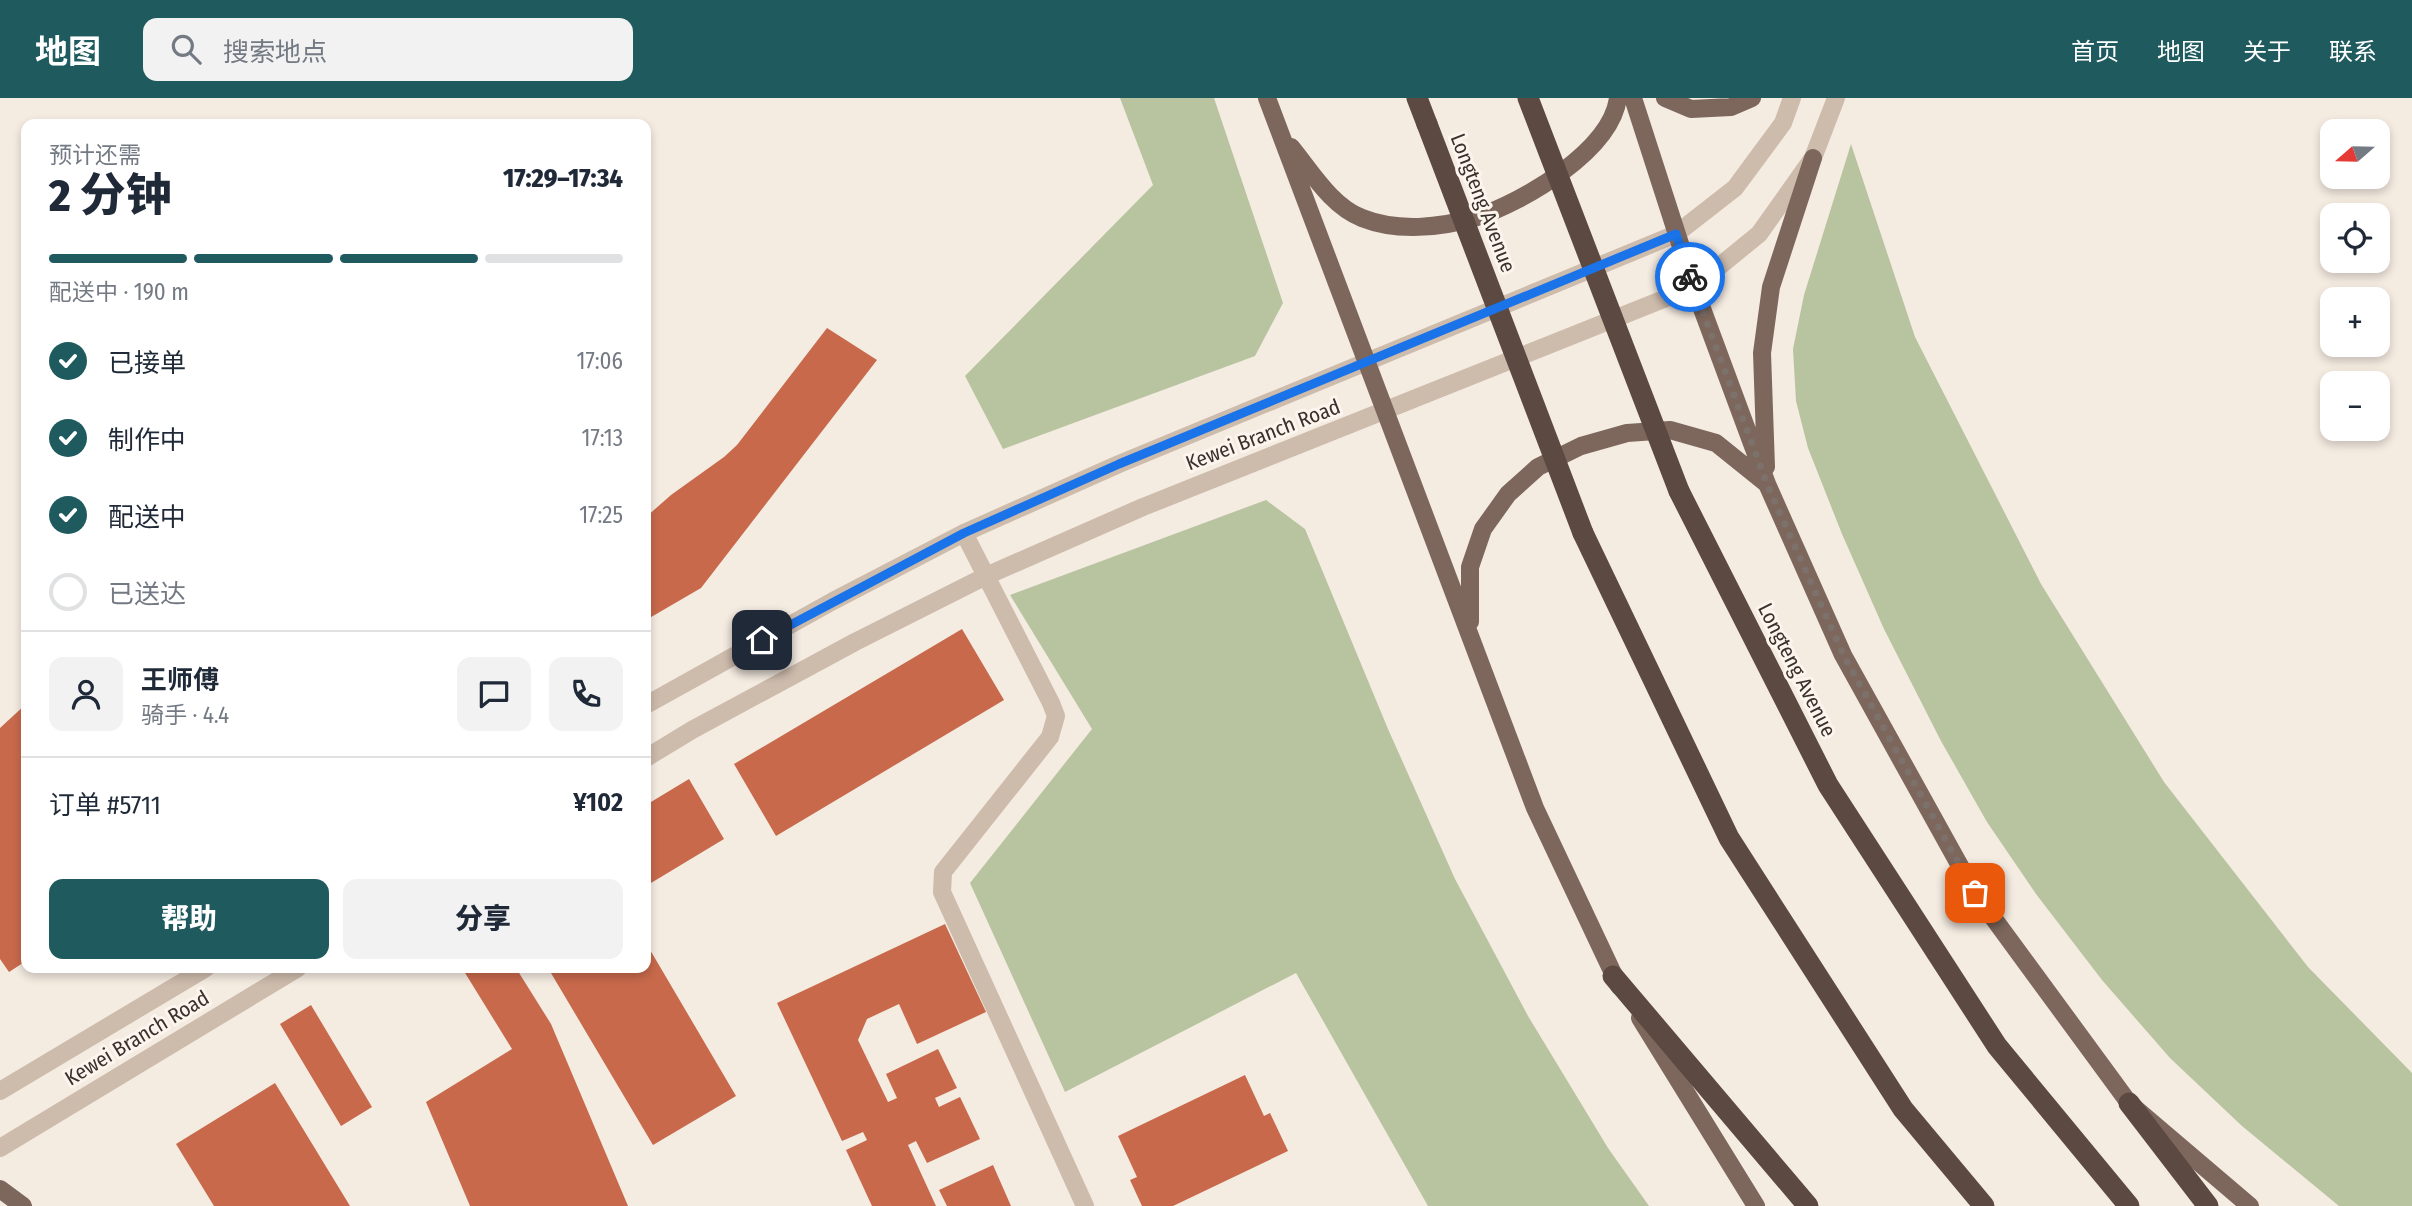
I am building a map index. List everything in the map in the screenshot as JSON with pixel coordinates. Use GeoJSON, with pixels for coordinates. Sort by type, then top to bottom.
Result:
{"type":"FeatureCollection","features":[{"type":"Feature","properties":{"kind":"highway","name":"Longteng Avenue"},"geometry":{"type":"LineString","coordinates":[[1417,98],[1583,533],[1730,838],[1903,1109],[1984,1206]]}},
{"type":"Feature","properties":{"kind":"highway","name":"Longteng Avenue"},"geometry":{"type":"LineString","coordinates":[[1528,98],[1679,491],[1828,785],[1997,1046],[2129,1206]]}},
{"type":"Feature","properties":{"kind":"highway"},"geometry":{"type":"LineString","coordinates":[[1614,976],[1808,1206]]}},
{"type":"Feature","properties":{"kind":"highway"},"geometry":{"type":"LineString","coordinates":[[2129,1103],[2208,1206]]}},
{"type":"Feature","properties":{"kind":"main road"},"geometry":{"type":"LineString","coordinates":[[1267,98],[1535,808],[1614,976],[1756,1206]]}},
{"type":"Feature","properties":{"kind":"main road"},"geometry":{"type":"LineString","coordinates":[[1280,133],[1331,196],[1358,217],[1388,226],[1431,226],[1476,217],[1515,201],[1546,183],[1580,158],[1600,136],[1616,108],[1618,98]]}},
{"type":"Feature","properties":{"kind":"main road"},"geometry":{"type":"LineString","coordinates":[[1633,98],[1694,287],[1767,484],[1843,654],[1975,893],[2129,1103],[2250,1206]]}},
{"type":"Feature","properties":{"kind":"main road"},"geometry":{"type":"LineString","coordinates":[[1665,98],[1691,108],[1731,107],[1752,98]]}},
{"type":"Feature","properties":{"kind":"main road"},"geometry":{"type":"LineString","coordinates":[[1767,484],[1762,353],[1771,287],[1813,158]]}},
{"type":"Feature","properties":{"kind":"main road"},"geometry":{"type":"LineString","coordinates":[[1470,635],[1470,567],[1483,528],[1508,494],[1538,467],[1592,443],[1627,433],[1670,430],[1716,443],[1767,484]]}},
{"type":"Feature","properties":{"kind":"main road"},"geometry":{"type":"LineString","coordinates":[[0,1189],[23,1206]]}},
{"type":"Feature","properties":{"kind":"street","name":"Kewei Branch Road"},"geometry":{"type":"LineString","coordinates":[[651,702],[833,601],[964,533],[1119,464],[1676,234],[1735,188],[1783,123],[1792,98]]}},
{"type":"Feature","properties":{"kind":"street","name":"Kewei Branch Road"},"geometry":{"type":"LineString","coordinates":[[651,755],[855,642],[986,576],[1143,507],[1694,287],[1759,234],[1813,158],[1836,98]]}},
{"type":"Feature","properties":{"kind":"street"},"geometry":{"type":"LineString","coordinates":[[964,533],[1051,702],[1055,716],[1050,737],[943,872],[942,892],[1084,1206]]}},
{"type":"Feature","properties":{"kind":"street","name":"Kewei Branch Road"},"geometry":{"type":"LineString","coordinates":[[0,1091],[198,973]]}},
{"type":"Feature","properties":{"kind":"street","name":"Kewei Branch Road"},"geometry":{"type":"LineString","coordinates":[[0,1147],[290,973]]}},
{"type":"Feature","properties":{"kind":"green space"},"geometry":{"type":"Polygon","coordinates":[[[1120,98],[1214,98],[1283,303],[1255,356],[1003,449],[965,376],[1153,185],[1120,98]]]}},
{"type":"Feature","properties":{"kind":"green space"},"geometry":{"type":"Polygon","coordinates":[[[1851,144],[1915,337],[2041,584],[2164,782],[2308,967],[2412,1073],[2412,1206],[2339,1206],[2242,1126],[2170,1058],[2102,980],[2036,894],[1987,822],[1941,741],[1884,629],[1842,534],[1808,448],[1796,401],[1793,349],[1804,295],[1851,144]]]}},
{"type":"Feature","properties":{"kind":"green space"},"geometry":{"type":"Polygon","coordinates":[[[1266,500],[1305,529],[1388,729],[1455,879],[1528,1016],[1608,1148],[1649,1206],[1428,1206],[1296,973],[1065,1092],[970,883],[1092,729],[1010,595],[1266,500]]]}},
{"type":"Feature","properties":{"kind":"building"},"geometry":{"type":"Polygon","coordinates":[[[827,328],[877,360],[701,588],[651,617],[651,513],[737,445],[827,328]]]}},
{"type":"Feature","properties":{"kind":"building"},"geometry":{"type":"Polygon","coordinates":[[[962,629],[1004,700],[776,836],[734,764],[962,629]]]}},
{"type":"Feature","properties":{"kind":"building"},"geometry":{"type":"Polygon","coordinates":[[[21,709],[21,964],[9,972],[0,959],[0,728],[21,709]]]}},
{"type":"Feature","properties":{"kind":"building"},"geometry":{"type":"Polygon","coordinates":[[[689,779],[724,839],[651,883],[651,802],[689,779]]]}},
{"type":"Feature","properties":{"kind":"building"},"geometry":{"type":"Polygon","coordinates":[[[945,924],[986,1012],[917,1044],[899,1004],[867,1019],[858,1040],[888,1102],[897,1098],[886,1074],[938,1049],[957,1088],[935,1098],[939,1107],[960,1097],[980,1139],[927,1163],[916,1141],[908,1145],[936,1206],[872,1206],[846,1150],[867,1140],[863,1132],[842,1141],[777,1003],[945,924]]]}},
{"type":"Feature","properties":{"kind":"building"},"geometry":{"type":"Polygon","coordinates":[[[651,952],[736,1096],[653,1145],[551,973],[651,973],[651,952]]]}},
{"type":"Feature","properties":{"kind":"building"},"geometry":{"type":"Polygon","coordinates":[[[465,973],[519,973],[551,1024],[628,1206],[470,1206],[426,1102],[512,1049],[465,973]]]}},
{"type":"Feature","properties":{"kind":"building"},"geometry":{"type":"Polygon","coordinates":[[[311,1005],[372,1107],[341,1126],[280,1024],[311,1005]]]}},
{"type":"Feature","properties":{"kind":"building"},"geometry":{"type":"Polygon","coordinates":[[[1245,1075],[1264,1116],[1270,1113],[1288,1151],[1173,1206],[1142,1206],[1130,1180],[1137,1177],[1118,1136],[1245,1075]]]}},
{"type":"Feature","properties":{"kind":"building"},"geometry":{"type":"Polygon","coordinates":[[[275,1083],[350,1206],[214,1206],[176,1144],[275,1083]]]}},
{"type":"Feature","properties":{"kind":"building"},"geometry":{"type":"Polygon","coordinates":[[[993,1165],[1011,1206],[947,1206],[939,1190],[993,1165]]]}},
{"type":"Feature","properties":{"kind":"way so far"},"geometry":{"type":"LineString","coordinates":[[1690,277],[1767,484],[1843,654],[1975,893]]}},
{"type":"Feature","properties":{"kind":"route"},"geometry":{"type":"LineString","coordinates":[[762,640],[964,533],[1119,464],[1676,234],[1690,277]]}}]}
